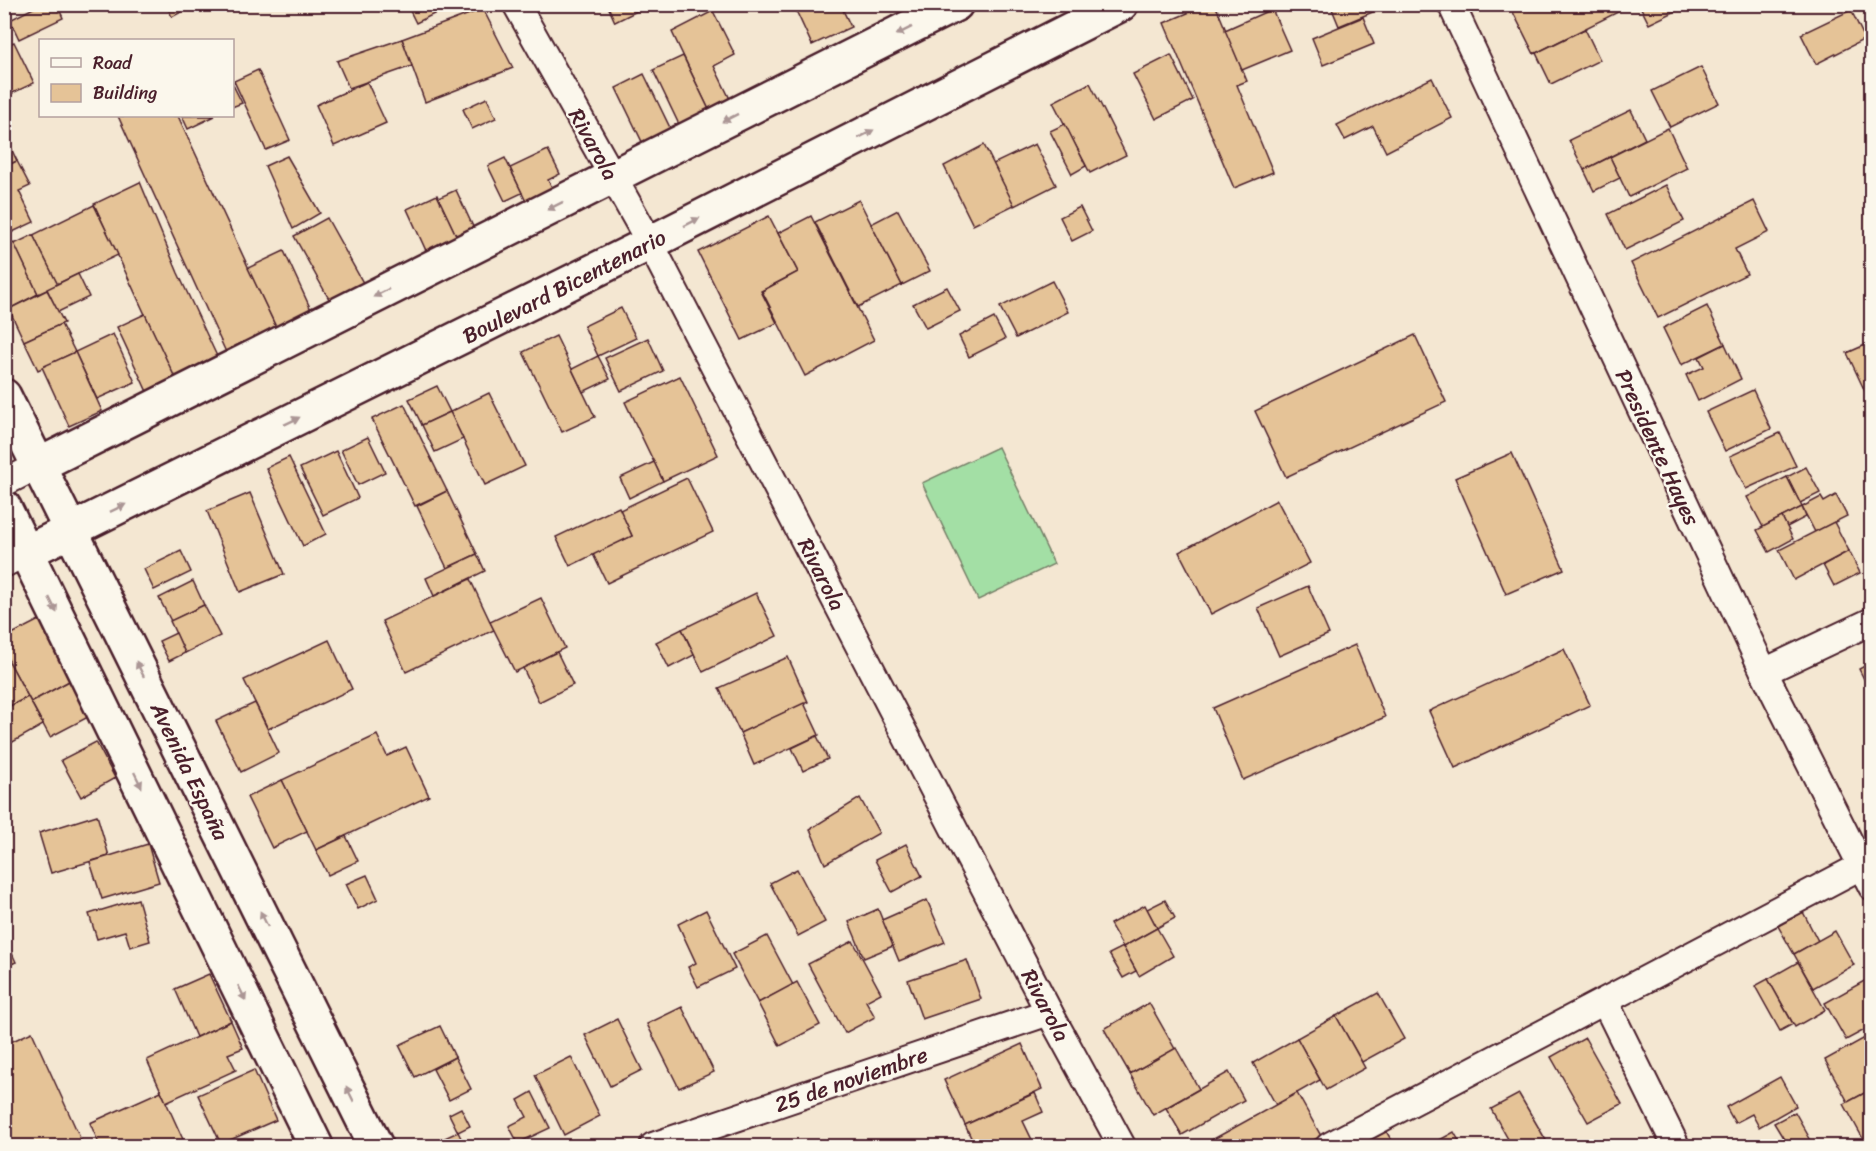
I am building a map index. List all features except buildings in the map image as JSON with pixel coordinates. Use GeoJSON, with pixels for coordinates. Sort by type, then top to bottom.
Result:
{"type":"FeatureCollection","features":[{"type":"Feature","properties":{"kind":"street","name":"Rivarola"},"geometry":{"type":"LineString","coordinates":[[516,4],[650,243],[1049,1012],[1122,1146]]}},
{"type":"Feature","properties":{"kind":"street"},"geometry":{"type":"LineString","coordinates":[[4,483],[956,4]]}},
{"type":"Feature","properties":{"kind":"street","name":"Boulevard Bicentenario"},"geometry":{"type":"LineString","coordinates":[[16,558],[650,243],[1121,4]]}},
{"type":"Feature","properties":{"kind":"street","name":"Presidente Hayes"},"geometry":{"type":"LineString","coordinates":[[1451,4],[1764,672],[1866,876]]}},
{"type":"Feature","properties":{"kind":"street","name":"Avenida España"},"geometry":{"type":"LineString","coordinates":[[4,396],[376,1146]]}},
{"type":"Feature","properties":{"kind":"street"},"geometry":{"type":"LineString","coordinates":[[4,507],[16,558],[316,1146]]}},
{"type":"Feature","properties":{"kind":"street"},"geometry":{"type":"LineString","coordinates":[[1764,672],[1872,621]]}},
{"type":"Feature","properties":{"kind":"street"},"geometry":{"type":"LineString","coordinates":[[1329,1146],[1605,1002],[1866,876]]}},
{"type":"Feature","properties":{"kind":"street"},"geometry":{"type":"LineString","coordinates":[[1605,1002],[1676,1146]]}},
{"type":"Feature","properties":{"kind":"street","name":"25 de noviembre"},"geometry":{"type":"LineString","coordinates":[[653,1146],[1049,1012]]}},
{"type":"Feature","properties":{"kind":"green space"},"geometry":{"type":"Polygon","coordinates":[[[998,447],[1054,564],[978,600],[922,483],[998,447]]]}}]}
